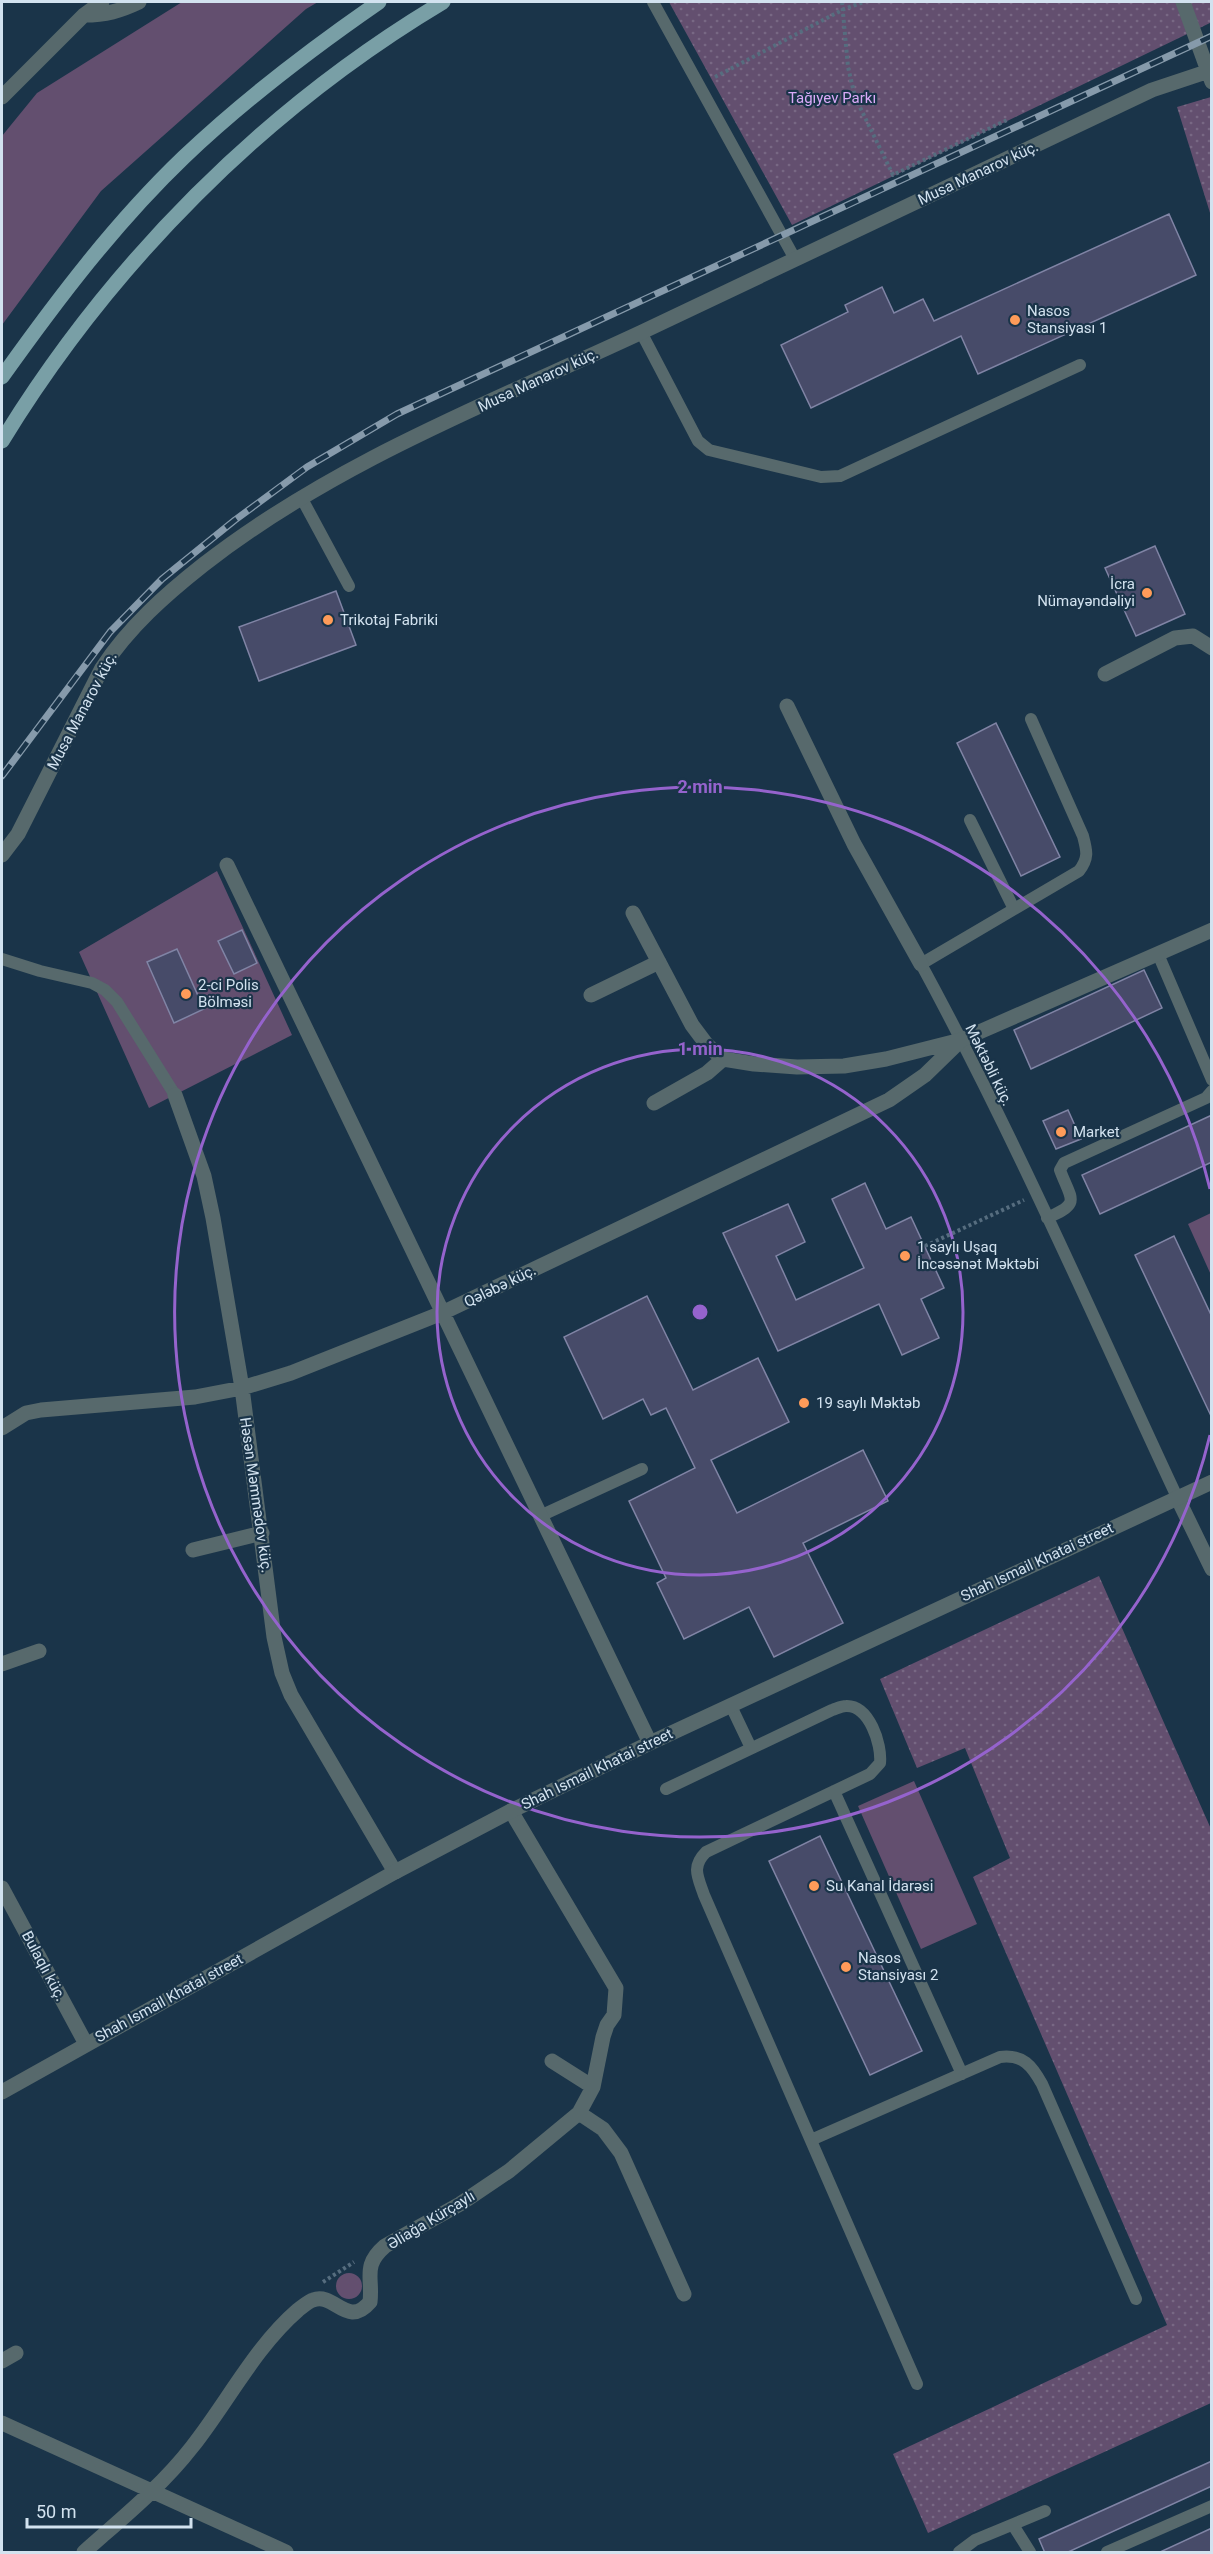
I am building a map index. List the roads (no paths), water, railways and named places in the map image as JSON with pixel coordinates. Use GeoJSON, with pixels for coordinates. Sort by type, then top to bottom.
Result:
{"type":"FeatureCollection","features":[{"type":"Feature","properties":{"kind":"main road"},"geometry":{"type":"LineString","coordinates":[[2,377],[61,295],[183,158],[294,64],[380,2]]}},
{"type":"Feature","properties":{"kind":"main road"},"geometry":{"type":"LineString","coordinates":[[2,441],[75,333],[136,260],[200,191],[268,128],[338,71],[405,24],[443,2]]}},
{"type":"Feature","properties":{"kind":"street"},"geometry":{"type":"LineString","coordinates":[[2,97],[84,15],[102,2]]}},
{"type":"Feature","properties":{"kind":"street"},"geometry":{"type":"LineString","coordinates":[[84,15],[105,15],[121,11],[139,2]]}},
{"type":"Feature","properties":{"kind":"street"},"geometry":{"type":"LineString","coordinates":[[1183,2],[1210,74]]}},
{"type":"Feature","properties":{"kind":"street","name":"Musa Manarov küç."},"geometry":{"type":"LineString","coordinates":[[2,855],[18,834],[102,668],[117,644],[181,582],[238,538],[301,497],[381,452],[641,332],[1152,90],[1210,74]]}},
{"type":"Feature","properties":{"kind":"street"},"geometry":{"type":"LineString","coordinates":[[1105,674],[1175,638],[1193,636],[1212,648]]}},
{"type":"Feature","properties":{"kind":"street"},"geometry":{"type":"LineString","coordinates":[[787,706],[854,844],[921,964]]}},
{"type":"Feature","properties":{"kind":"street"},"geometry":{"type":"LineString","coordinates":[[227,865],[650,1743]]}},
{"type":"Feature","properties":{"kind":"street"},"geometry":{"type":"LineString","coordinates":[[633,913],[692,1025],[707,1045],[723,1059],[797,1067],[844,1066],[886,1059],[961,1040],[1212,930]]}},
{"type":"Feature","properties":{"kind":"street"},"geometry":{"type":"LineString","coordinates":[[591,995],[658,962]]}},
{"type":"Feature","properties":{"kind":"street","name":"Qələbə küç."},"geometry":{"type":"LineString","coordinates":[[2,1428],[26,1413],[41,1410],[195,1397],[242,1388],[291,1373],[442,1314],[889,1100],[911,1088],[961,1040]]}},
{"type":"Feature","properties":{"kind":"street"},"geometry":{"type":"LineString","coordinates":[[654,1103],[707,1073],[723,1059]]}},
{"type":"Feature","properties":{"kind":"street","name":"Həsən Məmmədov küç."},"geometry":{"type":"LineString","coordinates":[[175,1095],[204,1176],[225,1286],[242,1388],[274,1637],[282,1673],[291,1695],[395,1872]]}},
{"type":"Feature","properties":{"kind":"street","name":"Shah Ismail Khatai street"},"geometry":{"type":"LineString","coordinates":[[2,2092],[395,1872],[511,1811],[650,1743],[1212,1482]]}},
{"type":"Feature","properties":{"kind":"street"},"geometry":{"type":"LineString","coordinates":[[1177,1497],[1212,1569]]}},
{"type":"Feature","properties":{"kind":"street"},"geometry":{"type":"LineString","coordinates":[[193,1550],[262,1533]]}},
{"type":"Feature","properties":{"kind":"street"},"geometry":{"type":"LineString","coordinates":[[2,1664],[39,1651]]}},
{"type":"Feature","properties":{"kind":"street","name":"Əliağa Kürçaylı"},"geometry":{"type":"LineString","coordinates":[[150,2492],[184,2458],[268,2342],[297,2311],[313,2300],[323,2299],[348,2312],[359,2312],[364,2309],[370,2302],[372,2290],[369,2266],[375,2255],[385,2246],[460,2204],[509,2171],[579,2113],[593,2087],[603,2037],[614,2015],[616,1988],[511,1811]]}},
{"type":"Feature","properties":{"kind":"street","name":"Bulaqlı küç."},"geometry":{"type":"LineString","coordinates":[[2,1888],[86,2044]]}},
{"type":"Feature","properties":{"kind":"street"},"geometry":{"type":"LineString","coordinates":[[552,2061],[593,2087]]}},
{"type":"Feature","properties":{"kind":"street"},"geometry":{"type":"LineString","coordinates":[[579,2113],[603,2128],[621,2153],[684,2294]]}},
{"type":"Feature","properties":{"kind":"street"},"geometry":{"type":"LineString","coordinates":[[2,2361],[16,2353]]}},
{"type":"Feature","properties":{"kind":"street"},"geometry":{"type":"LineString","coordinates":[[2,2424],[286,2553]]}},
{"type":"Feature","properties":{"kind":"street"},"geometry":{"type":"LineString","coordinates":[[84,2553],[150,2492]]}},
{"type":"Feature","properties":{"kind":"lane"},"geometry":{"type":"LineString","coordinates":[[653,2],[795,259]]}},
{"type":"Feature","properties":{"kind":"lane"},"geometry":{"type":"LineString","coordinates":[[641,332],[698,441],[709,450],[820,477],[840,476],[1080,365]]}},
{"type":"Feature","properties":{"kind":"lane"},"geometry":{"type":"LineString","coordinates":[[301,497],[349,586]]}},
{"type":"Feature","properties":{"kind":"lane"},"geometry":{"type":"LineString","coordinates":[[921,964],[1079,871],[1086,862],[1088,854],[1083,836],[1031,719]]}},
{"type":"Feature","properties":{"kind":"lane"},"geometry":{"type":"LineString","coordinates":[[970,820],[1014,909]]}},
{"type":"Feature","properties":{"kind":"lane"},"geometry":{"type":"LineString","coordinates":[[1158,954],[1212,1080]]}},
{"type":"Feature","properties":{"kind":"lane"},"geometry":{"type":"LineString","coordinates":[[2,959],[40,971],[92,983],[105,990],[117,1002],[175,1095]]}},
{"type":"Feature","properties":{"kind":"lane","name":"Məktəbli küç."},"geometry":{"type":"LineString","coordinates":[[921,964],[961,1040],[1047,1218],[1177,1497]]}},
{"type":"Feature","properties":{"kind":"lane"},"geometry":{"type":"LineString","coordinates":[[1047,1218],[1067,1210],[1071,1204],[1071,1197],[1060,1170],[1064,1163],[1206,1098],[1212,1091]]}},
{"type":"Feature","properties":{"kind":"lane"},"geometry":{"type":"LineString","coordinates":[[540,1516],[642,1469]]}},
{"type":"Feature","properties":{"kind":"lane"},"geometry":{"type":"LineString","coordinates":[[731,1706],[751,1748]]}},
{"type":"Feature","properties":{"kind":"lane"},"geometry":{"type":"LineString","coordinates":[[666,1789],[832,1710],[846,1706],[857,1709],[865,1715],[879,1743],[880,1762],[870,1774],[706,1852],[699,1859],[697,1869],[704,1895],[917,2384]]}},
{"type":"Feature","properties":{"kind":"lane"},"geometry":{"type":"LineString","coordinates":[[834,1791],[962,2074]]}},
{"type":"Feature","properties":{"kind":"lane"},"geometry":{"type":"LineString","coordinates":[[811,2140],[1000,2057],[1012,2056],[1026,2061],[1035,2070],[1136,2299]]}},
{"type":"Feature","properties":{"kind":"lane"},"geometry":{"type":"LineString","coordinates":[[1107,2553],[1212,2506]]}},
{"type":"Feature","properties":{"kind":"lane"},"geometry":{"type":"LineString","coordinates":[[959,2553],[975,2540],[1045,2511]]}},
{"type":"Feature","properties":{"kind":"lane"},"geometry":{"type":"LineString","coordinates":[[1013,2524],[1030,2553]]}},
{"type":"Feature","properties":{"kind":"railway"},"geometry":{"type":"LineString","coordinates":[[2,776],[110,632],[162,579],[235,520],[307,467],[397,414],[1212,36]]}},
{"type":"Feature","properties":{"kind":"place","name":"Nasos Stansiyası 1"},"geometry":{"type":"Point","coordinates":[1015,320]}},
{"type":"Feature","properties":{"kind":"place","name":"İcra Nümayəndəliyi"},"geometry":{"type":"Point","coordinates":[1147,593]}},
{"type":"Feature","properties":{"kind":"place","name":"Trikotaj Fabriki"},"geometry":{"type":"Point","coordinates":[328,620]}},
{"type":"Feature","properties":{"kind":"place","name":"2-ci Polis Bölməsi"},"geometry":{"type":"Point","coordinates":[186,994]}},
{"type":"Feature","properties":{"kind":"place","name":"Market"},"geometry":{"type":"Point","coordinates":[1061,1132]}},
{"type":"Feature","properties":{"kind":"place","name":"1 saylı Uşaq İncəsənət Məktəbi"},"geometry":{"type":"Point","coordinates":[905,1256]}},
{"type":"Feature","properties":{"kind":"place","name":"19 saylı Məktəb"},"geometry":{"type":"Point","coordinates":[804,1403]}},
{"type":"Feature","properties":{"kind":"place","name":"Su Kanal İdarəsi"},"geometry":{"type":"Point","coordinates":[814,1886]}},
{"type":"Feature","properties":{"kind":"place","name":"Nasos Stansiyası 2"},"geometry":{"type":"Point","coordinates":[846,1967]}},
{"type":"Feature","properties":{"kind":"park label","name":"Tağıyev Parkı"},"geometry":{"type":"Point","coordinates":[832,98]}}]}
